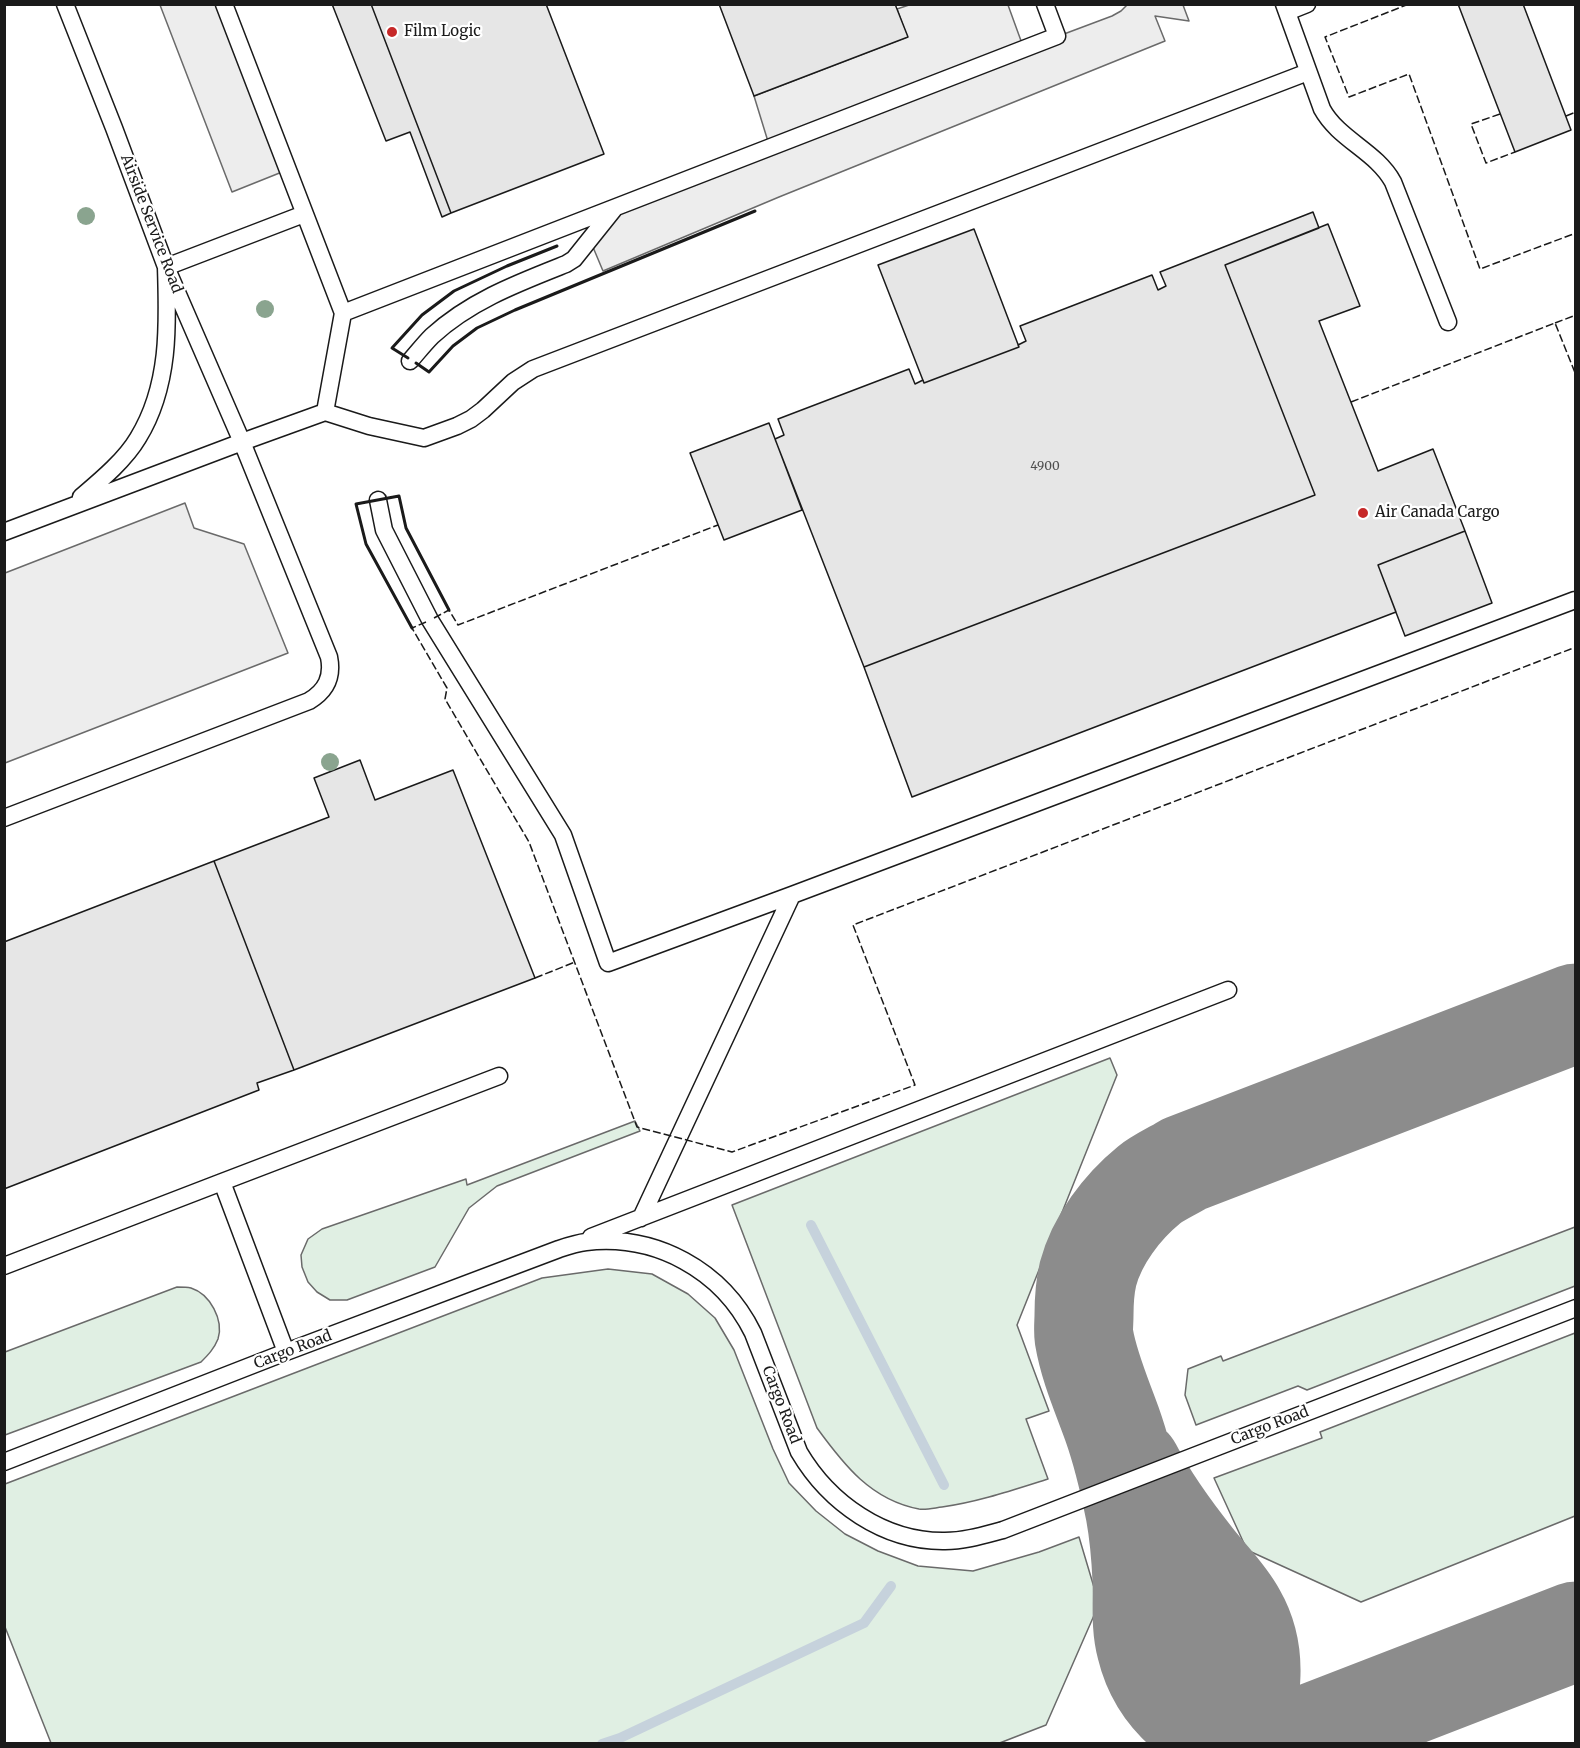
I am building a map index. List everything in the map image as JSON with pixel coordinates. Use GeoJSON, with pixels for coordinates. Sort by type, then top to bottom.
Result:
{"type":"FeatureCollection","features":[{"type":"Feature","properties":{"kind":"lane","name":"Airside Service Road"},"geometry":{"type":"LineString","coordinates":[[4,818],[309,701],[319,695],[326,686],[331,666],[242,442],[166,267],[65,4]]}},
{"type":"Feature","properties":{"kind":"lane"},"geometry":{"type":"LineString","coordinates":[[224,4],[343,313],[325,412]]}},
{"type":"Feature","properties":{"kind":"lane"},"geometry":{"type":"LineString","coordinates":[[343,313],[1057,36],[1045,4]]}},
{"type":"Feature","properties":{"kind":"lane"},"geometry":{"type":"LineString","coordinates":[[1307,4],[1285,8],[1327,119],[1376,160],[1389,176],[1448,322]]}},
{"type":"Feature","properties":{"kind":"lane"},"geometry":{"type":"LineString","coordinates":[[4,532],[325,412],[369,426],[424,438],[471,419],[513,382],[533,369],[1308,72]]}},
{"type":"Feature","properties":{"kind":"lane"},"geometry":{"type":"LineString","coordinates":[[411,361],[431,337],[473,305],[574,259],[615,207]]}},
{"type":"Feature","properties":{"kind":"lane"},"geometry":{"type":"LineString","coordinates":[[71,506],[109,473],[138,438],[154,404],[164,363],[167,336],[166,267],[304,214]]}},
{"type":"Feature","properties":{"kind":"lane"},"geometry":{"type":"LineString","coordinates":[[378,500],[384,530],[430,620],[563,835],[608,963],[1575,600]]}},
{"type":"Feature","properties":{"kind":"lane"},"geometry":{"type":"LineString","coordinates":[[641,1218],[792,895]]}},
{"type":"Feature","properties":{"kind":"lane"},"geometry":{"type":"LineString","coordinates":[[559,1249],[1228,990]]}},
{"type":"Feature","properties":{"kind":"lane"},"geometry":{"type":"LineString","coordinates":[[4,1266],[499,1076]]}},
{"type":"Feature","properties":{"kind":"lane"},"geometry":{"type":"LineString","coordinates":[[222,1182],[286,1352]]}},
{"type":"Feature","properties":{"kind":"lane","name":"Cargo Road"},"geometry":{"type":"LineString","coordinates":[[4,1462],[559,1249],[584,1242],[606,1240],[631,1242],[670,1253],[708,1275],[724,1290],[744,1315],[753,1333],[799,1452],[808,1468],[819,1482],[848,1508],[885,1529],[906,1537],[945,1541],[972,1539],[1003,1530],[1575,1308]]}},
{"type":"Feature","properties":{"kind":"green space"},"geometry":{"type":"Polygon","coordinates":[[[1110,1058],[1117,1075],[1017,1325],[1049,1411],[1026,1419],[1048,1479],[982,1499],[930,1509],[919,1509],[887,1498],[848,1468],[817,1428],[732,1205],[1110,1058]]]}},
{"type":"Feature","properties":{"kind":"green space"},"geometry":{"type":"Polygon","coordinates":[[[635,1121],[640,1131],[497,1186],[469,1208],[435,1267],[347,1300],[330,1300],[317,1292],[308,1282],[302,1267],[301,1255],[308,1239],[322,1229],[466,1179],[467,1185],[635,1121]]]}},
{"type":"Feature","properties":{"kind":"green space"},"geometry":{"type":"Polygon","coordinates":[[[1575,1227],[1575,1286],[1307,1390],[1298,1386],[1196,1425],[1185,1395],[1188,1369],[1221,1356],[1223,1361],[1575,1227]]]}},
{"type":"Feature","properties":{"kind":"green space"},"geometry":{"type":"Polygon","coordinates":[[[608,1269],[652,1274],[688,1294],[715,1318],[734,1350],[789,1483],[816,1511],[845,1534],[878,1551],[918,1566],[973,1571],[1039,1552],[1079,1537],[1099,1604],[1046,1725],[997,1744],[51,1743],[5,1627],[5,1484],[542,1278],[608,1269]]]}},
{"type":"Feature","properties":{"kind":"green space"},"geometry":{"type":"Polygon","coordinates":[[[177,1287],[198,1291],[209,1302],[217,1316],[218,1339],[213,1349],[201,1362],[5,1435],[5,1352],[177,1287]]]}},
{"type":"Feature","properties":{"kind":"green space"},"geometry":{"type":"Polygon","coordinates":[[[1575,1333],[1575,1516],[1361,1602],[1247,1550],[1214,1478],[1322,1438],[1320,1432],[1575,1333]]]}},
{"type":"Feature","properties":{"kind":"shaded area"},"geometry":{"type":"Polygon","coordinates":[[[160,5],[224,5],[287,170],[232,192],[160,5]]]}},
{"type":"Feature","properties":{"kind":"shaded area"},"geometry":{"type":"Polygon","coordinates":[[[909,5],[1008,5],[1024,49],[1112,16],[1127,5],[1183,5],[1189,21],[1155,16],[1165,41],[779,197],[603,271],[590,240],[615,207],[770,148],[754,96],[907,37],[897,9],[909,5]]]}},
{"type":"Feature","properties":{"kind":"shaded area"},"geometry":{"type":"Polygon","coordinates":[[[185,503],[194,528],[244,544],[288,653],[5,763],[5,573],[185,503]]]}},
{"type":"Feature","properties":{"kind":"building"},"geometry":{"type":"Polygon","coordinates":[[[332,4],[371,4],[451,213],[442,217],[410,132],[386,141],[332,4]]]}},
{"type":"Feature","properties":{"kind":"building"},"geometry":{"type":"Polygon","coordinates":[[[371,4],[546,4],[604,154],[451,213],[371,4]]]}},
{"type":"Feature","properties":{"kind":"building"},"geometry":{"type":"Polygon","coordinates":[[[719,4],[895,4],[908,37],[754,96],[719,4]]]}},
{"type":"Feature","properties":{"kind":"building"},"geometry":{"type":"Polygon","coordinates":[[[1458,4],[1523,4],[1571,130],[1515,152],[1458,4]]]}},
{"type":"Feature","properties":{"kind":"building"},"geometry":{"type":"Polygon","coordinates":[[[1313,212],[1319,228],[1225,265],[1315,495],[864,667],[775,439],[784,435],[778,419],[909,369],[915,384],[923,380],[924,383],[1019,347],[1018,345],[1026,341],[1020,326],[1152,275],[1158,290],[1166,286],[1160,272],[1313,212]]]}},
{"type":"Feature","properties":{"kind":"building","name":"Air Canada Cargo"},"geometry":{"type":"Polygon","coordinates":[[[1328,224],[1360,306],[1319,321],[1378,471],[1433,449],[1465,531],[1378,565],[1396,612],[912,797],[864,667],[1315,495],[1225,265],[1328,224]]]}},
{"type":"Feature","properties":{"kind":"building"},"geometry":{"type":"Polygon","coordinates":[[[974,229],[1019,347],[924,383],[878,265],[974,229]]]}},
{"type":"Feature","properties":{"kind":"building"},"geometry":{"type":"Polygon","coordinates":[[[769,423],[802,510],[724,540],[690,453],[769,423]]]}},
{"type":"Feature","properties":{"kind":"building"},"geometry":{"type":"Polygon","coordinates":[[[1465,531],[1492,603],[1405,636],[1378,565],[1465,531]]]}},
{"type":"Feature","properties":{"kind":"building"},"geometry":{"type":"Polygon","coordinates":[[[360,760],[375,800],[453,770],[535,978],[294,1070],[214,861],[329,817],[314,778],[360,760]]]}},
{"type":"Feature","properties":{"kind":"building"},"geometry":{"type":"Polygon","coordinates":[[[214,861],[294,1070],[257,1083],[259,1090],[4,1189],[4,942],[214,861]]]}},
{"type":"Feature","properties":{"kind":"waterway"},"geometry":{"type":"LineString","coordinates":[[811,1225],[944,1485]]}},
{"type":"Feature","properties":{"kind":"waterway"},"geometry":{"type":"LineString","coordinates":[[602,1744],[620,1738],[864,1623],[891,1586]]}},
{"type":"Feature","properties":{"kind":"taxiway"},"geometry":{"type":"LineString","coordinates":[[1305,1735],[1279,1741],[1258,1742],[1233,1737],[1215,1730],[1184,1710],[1171,1697],[1160,1682],[1152,1665],[1143,1630],[1140,1554],[1133,1501],[1119,1445],[1092,1370],[1084,1337],[1085,1289],[1092,1261],[1104,1237],[1129,1203],[1153,1182],[1184,1164],[1576,1013]]}},
{"type":"Feature","properties":{"kind":"taxiway"},"geometry":{"type":"LineString","coordinates":[[1132,1467],[1169,1526],[1232,1606],[1243,1629],[1251,1662],[1251,1680],[1244,1714],[1228,1744]]}},
{"type":"Feature","properties":{"kind":"taxiway"},"geometry":{"type":"LineString","coordinates":[[1284,1744],[1576,1631]]}},
{"type":"Feature","properties":{"kind":"fence"},"geometry":{"type":"LineString","coordinates":[[1409,4],[1325,37],[1349,97],[1409,74],[1480,269],[1576,233]]}},
{"type":"Feature","properties":{"kind":"fence"},"geometry":{"type":"LineString","coordinates":[[1566,116],[1576,112]]}},
{"type":"Feature","properties":{"kind":"fence"},"geometry":{"type":"LineString","coordinates":[[1500,114],[1471,124],[1486,163],[1515,152]]}},
{"type":"Feature","properties":{"kind":"fence"},"geometry":{"type":"LineString","coordinates":[[1555,323],[1576,315]]}},
{"type":"Feature","properties":{"kind":"fence"},"geometry":{"type":"LineString","coordinates":[[1351,402],[1555,323],[1576,375]]}},
{"type":"Feature","properties":{"kind":"fence"},"geometry":{"type":"LineString","coordinates":[[434,618],[449,610],[458,625],[718,525]]}},
{"type":"Feature","properties":{"kind":"fence"},"geometry":{"type":"LineString","coordinates":[[426,622],[412,628],[447,688],[445,699],[529,842],[637,1127],[732,1152],[915,1085],[853,925],[1576,647]]}},
{"type":"Feature","properties":{"kind":"fence"},"geometry":{"type":"LineString","coordinates":[[535,978],[575,962]]}},
{"type":"Feature","properties":{"kind":"wall"},"geometry":{"type":"LineString","coordinates":[[416,363],[429,372],[453,346],[477,328],[515,310],[755,211]]}},
{"type":"Feature","properties":{"kind":"wall"},"geometry":{"type":"LineString","coordinates":[[408,358],[392,348],[422,315],[454,291],[557,246]]}},
{"type":"Feature","properties":{"kind":"wall"},"geometry":{"type":"LineString","coordinates":[[412,628],[366,544],[356,504],[399,496],[406,528],[449,610]]}},
{"type":"Feature","properties":{"kind":"place","name":"Film Logic"},"geometry":{"type":"Point","coordinates":[392,32]}},
{"type":"Feature","properties":{"kind":"place","name":"Air Canada Cargo"},"geometry":{"type":"Point","coordinates":[1363,513]}}]}
